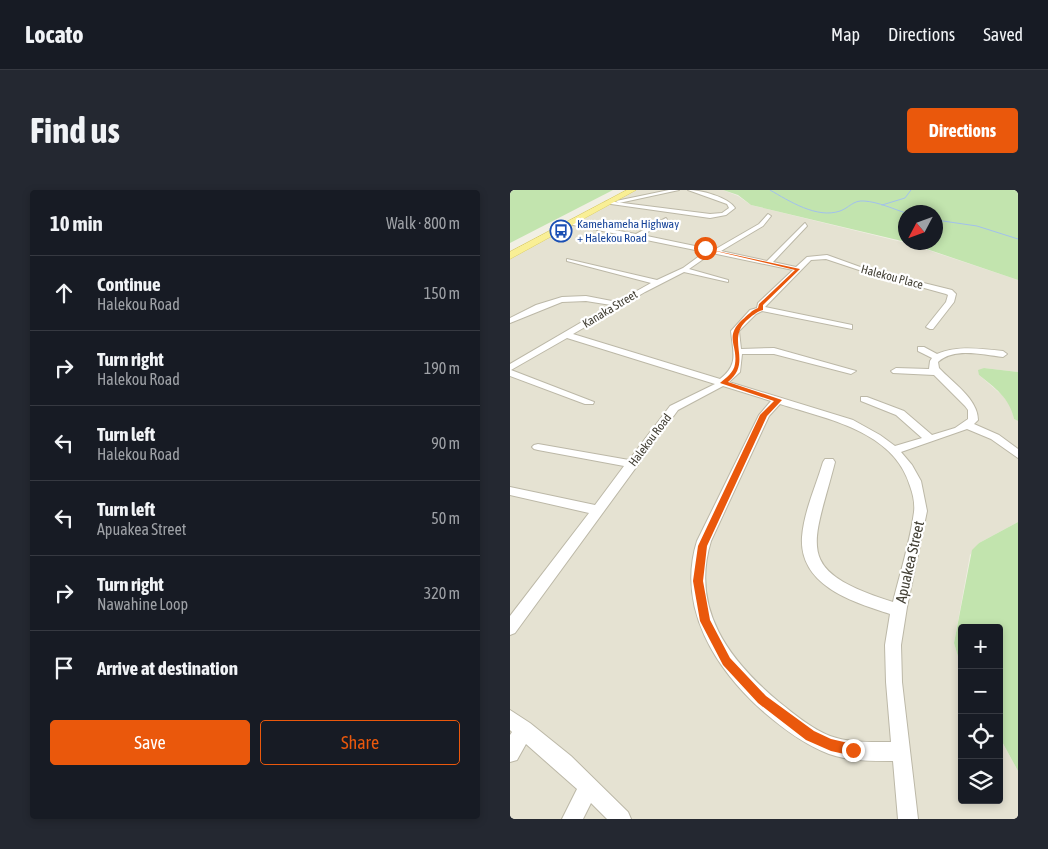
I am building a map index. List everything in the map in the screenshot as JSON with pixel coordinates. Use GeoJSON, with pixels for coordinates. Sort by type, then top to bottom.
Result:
{"type":"FeatureCollection","features":[{"type":"Feature","properties":{"kind":"main road"},"geometry":{"type":"LineString","coordinates":[[511,252],[573,223],[620,190]]}},
{"type":"Feature","properties":{"kind":"main road"},"geometry":{"type":"LineString","coordinates":[[511,252],[563,221],[632,190]]}},
{"type":"Feature","properties":{"kind":"main road"},"geometry":{"type":"LineString","coordinates":[[563,221],[573,223]]}},
{"type":"Feature","properties":{"kind":"street"},"geometry":{"type":"LineString","coordinates":[[604,202],[677,190]]}},
{"type":"Feature","properties":{"kind":"street"},"geometry":{"type":"LineString","coordinates":[[604,202],[710,216],[724,214],[732,208],[729,203],[690,190]]}},
{"type":"Feature","properties":{"kind":"street","name":"Kanaka Street"},"geometry":{"type":"LineString","coordinates":[[510,368],[656,282],[683,270],[761,225],[768,216]]}},
{"type":"Feature","properties":{"kind":"street"},"geometry":{"type":"LineString","coordinates":[[638,235],[666,220]]}},
{"type":"Feature","properties":{"kind":"street"},"geometry":{"type":"LineString","coordinates":[[573,223],[798,268]]}},
{"type":"Feature","properties":{"kind":"street"},"geometry":{"type":"LineString","coordinates":[[769,262],[805,225]]}},
{"type":"Feature","properties":{"kind":"street","name":"Halekou Place"},"geometry":{"type":"LineString","coordinates":[[798,268],[803,266],[811,257],[824,256],[861,269],[947,291],[952,294],[950,302],[930,327]]}},
{"type":"Feature","properties":{"kind":"street"},"geometry":{"type":"LineString","coordinates":[[569,260],[656,282]]}},
{"type":"Feature","properties":{"kind":"street"},"geometry":{"type":"LineString","coordinates":[[761,309],[761,305],[798,268]]}},
{"type":"Feature","properties":{"kind":"street"},"geometry":{"type":"LineString","coordinates":[[683,270],[726,281]]}},
{"type":"Feature","properties":{"kind":"street"},"geometry":{"type":"LineString","coordinates":[[554,290],[560,298]]}},
{"type":"Feature","properties":{"kind":"street"},"geometry":{"type":"LineString","coordinates":[[510,321],[542,304],[560,298],[582,297],[618,304]]}},
{"type":"Feature","properties":{"kind":"street"},"geometry":{"type":"LineString","coordinates":[[724,383],[737,368],[735,331],[753,312],[761,309],[770,309],[849,327]]}},
{"type":"Feature","properties":{"kind":"street","name":"Apuakea Street"},"geometry":{"type":"LineString","coordinates":[[566,334],[854,424],[879,438],[894,450],[913,476],[921,502],[920,520],[898,610],[893,663],[908,819]]}},
{"type":"Feature","properties":{"kind":"street"},"geometry":{"type":"LineString","coordinates":[[921,349],[937,357]]}},
{"type":"Feature","properties":{"kind":"street"},"geometry":{"type":"LineString","coordinates":[[737,352],[774,352],[851,371]]}},
{"type":"Feature","properties":{"kind":"street"},"geometry":{"type":"LineString","coordinates":[[894,450],[968,426],[974,417],[972,407],[936,372],[933,364],[937,357],[953,352],[1003,354]]}},
{"type":"Feature","properties":{"kind":"street"},"geometry":{"type":"LineString","coordinates":[[896,371],[936,372]]}},
{"type":"Feature","properties":{"kind":"street"},"geometry":{"type":"LineString","coordinates":[[510,373],[589,402]]}},
{"type":"Feature","properties":{"kind":"street","name":"Halekou Road"},"geometry":{"type":"LineString","coordinates":[[510,628],[674,408],[724,383]]}},
{"type":"Feature","properties":{"kind":"street"},"geometry":{"type":"LineString","coordinates":[[864,399],[900,413],[930,439]]}},
{"type":"Feature","properties":{"kind":"street"},"geometry":{"type":"LineString","coordinates":[[778,400],[764,415],[702,546],[698,581],[705,621],[718,648],[737,674],[762,700],[800,729],[820,740],[842,748],[902,752]]}},
{"type":"Feature","properties":{"kind":"street"},"geometry":{"type":"LineString","coordinates":[[968,426],[995,437],[1018,454]]}},
{"type":"Feature","properties":{"kind":"street"},"geometry":{"type":"LineString","coordinates":[[538,447],[632,464]]}},
{"type":"Feature","properties":{"kind":"street"},"geometry":{"type":"LineString","coordinates":[[830,462],[809,535],[811,557],[820,572],[836,585],[856,596],[898,610]]}},
{"type":"Feature","properties":{"kind":"street"},"geometry":{"type":"LineString","coordinates":[[510,491],[598,510]]}},
{"type":"Feature","properties":{"kind":"street"},"geometry":{"type":"LineString","coordinates":[[510,753],[517,724],[621,819]]}},
{"type":"Feature","properties":{"kind":"street"},"geometry":{"type":"LineString","coordinates":[[572,819],[588,787]]}},
{"type":"Feature","properties":{"kind":"shaded area"},"geometry":{"type":"Polygon","coordinates":[[[635,190],[723,190],[738,196],[751,205],[898,241],[898,250],[928,250],[1018,280],[1018,372],[984,368],[979,375],[1003,396],[1011,407],[1014,419],[1018,421],[1018,522],[979,543],[970,555],[954,643],[958,656],[958,804],[1003,804],[1003,743],[1018,771],[1018,819],[510,819],[510,256],[635,190]]]}},
{"type":"Feature","properties":{"kind":"green space"},"geometry":{"type":"Polygon","coordinates":[[[510,190],[613,190],[510,243],[510,190]]]}},
{"type":"Feature","properties":{"kind":"green space"},"geometry":{"type":"Polygon","coordinates":[[[723,190],[1018,190],[1018,280],[930,250],[943,250],[943,205],[898,205],[898,240],[751,205],[738,195],[723,190]]]}},
{"type":"Feature","properties":{"kind":"green space"},"geometry":{"type":"Polygon","coordinates":[[[984,368],[1018,372],[1018,421],[1014,419],[1009,405],[1001,394],[979,375],[978,370],[984,368]]]}},
{"type":"Feature","properties":{"kind":"green space"},"geometry":{"type":"Polygon","coordinates":[[[1018,522],[1018,771],[1003,743],[1003,624],[958,624],[958,656],[954,643],[972,550],[979,543],[1018,522]]]}},
{"type":"Feature","properties":{"kind":"waterway"},"geometry":{"type":"LineString","coordinates":[[770,190],[804,208],[822,213],[840,211],[860,201],[882,205]]}},
{"type":"Feature","properties":{"kind":"waterway"},"geometry":{"type":"LineString","coordinates":[[882,205],[905,198],[911,190]]}},
{"type":"Feature","properties":{"kind":"waterway"},"geometry":{"type":"LineString","coordinates":[[882,205],[898,210]]}},
{"type":"Feature","properties":{"kind":"waterway"},"geometry":{"type":"LineString","coordinates":[[943,221],[977,226],[1018,239]]}},
{"type":"Feature","properties":{"kind":"place","name":"Kamehameha Highway + Halekou Road"},"geometry":{"type":"Point","coordinates":[561,231]}},
{"type":"Feature","properties":{"kind":"route"},"geometry":{"type":"LineString","coordinates":[[705,248],[711,251],[798,269],[760,306],[761,309],[754,311],[739,326],[734,334],[738,364],[737,368],[724,383],[778,400],[764,415],[702,546],[698,581],[701,607],[705,621],[710,634],[726,661],[762,700],[810,735],[831,745],[853,750]]}}]}
